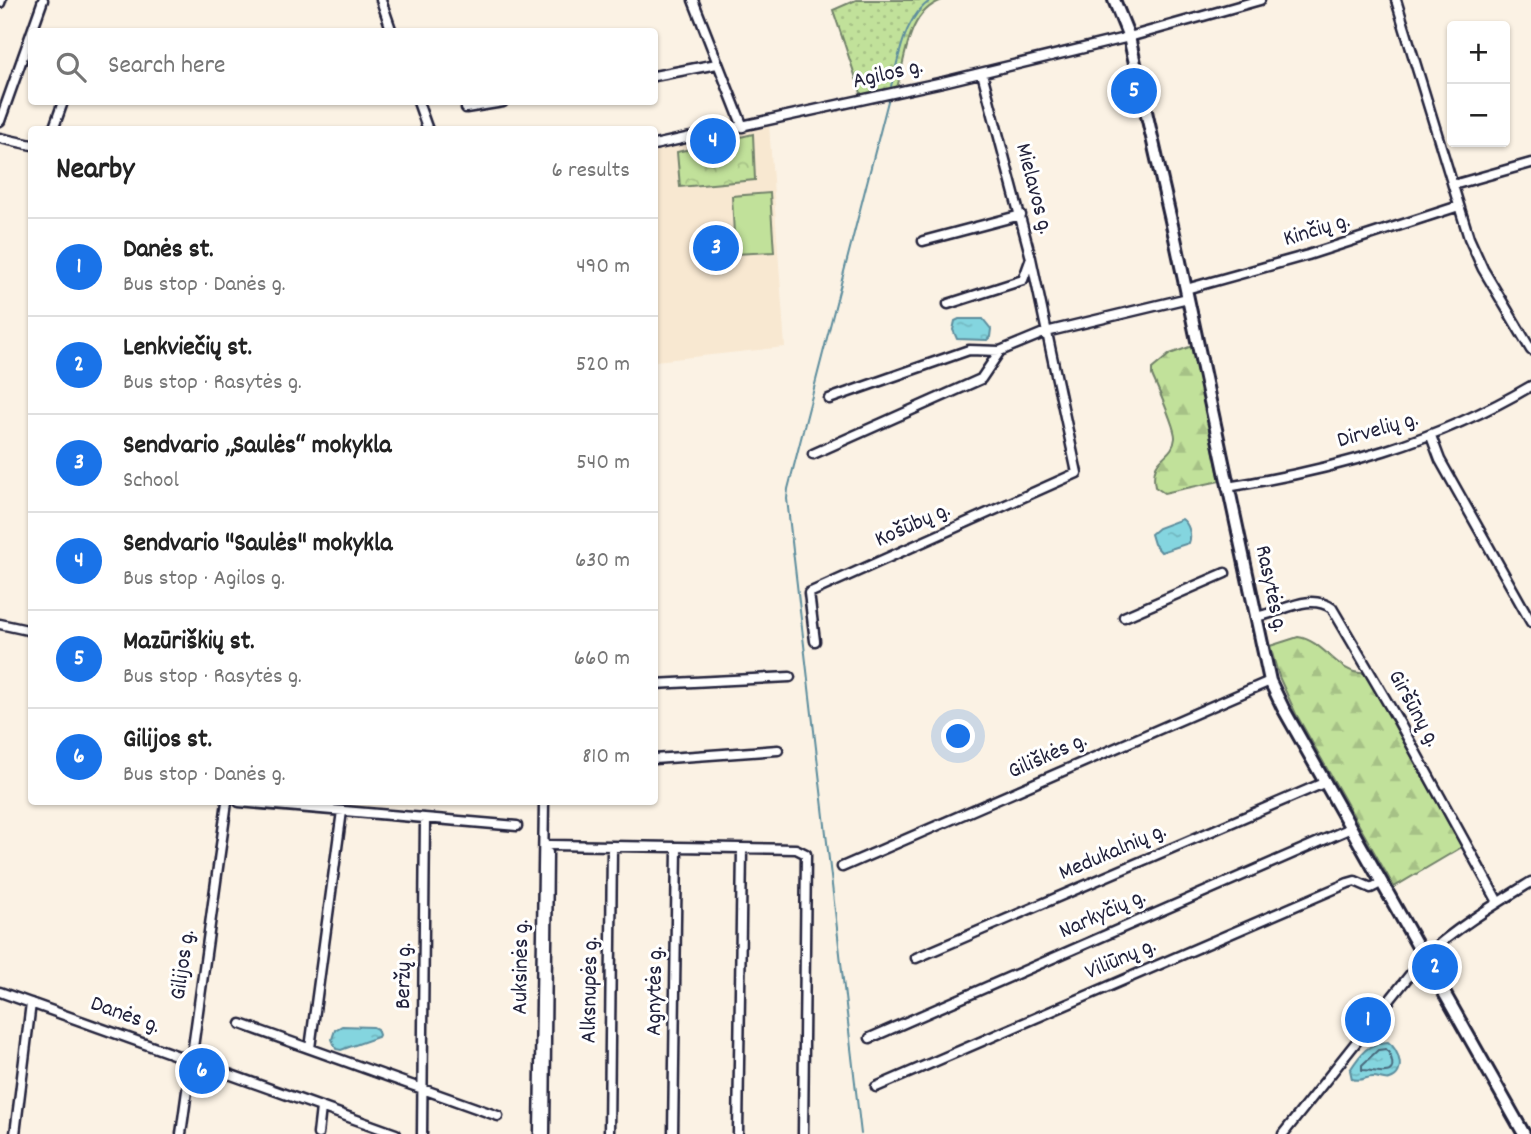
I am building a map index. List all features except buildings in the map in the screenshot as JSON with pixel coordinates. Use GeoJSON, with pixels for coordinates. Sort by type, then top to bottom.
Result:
{"type":"FeatureCollection","features":[{"type":"Feature","properties":{"kind":"main road","name":"Rasytės g."},"geometry":{"type":"LineString","coordinates":[[1114,0],[1129,37],[1270,681],[1524,1134]]}},
{"type":"Feature","properties":{"kind":"street"},"geometry":{"type":"LineString","coordinates":[[33,28],[43,0]]}},
{"type":"Feature","properties":{"kind":"street"},"geometry":{"type":"LineString","coordinates":[[381,0],[391,28]]}},
{"type":"Feature","properties":{"kind":"street"},"geometry":{"type":"LineString","coordinates":[[693,0],[743,127]]}},
{"type":"Feature","properties":{"kind":"street","name":"Agilos g."},"geometry":{"type":"LineString","coordinates":[[658,144],[1129,37],[1260,0]]}},
{"type":"Feature","properties":{"kind":"street"},"geometry":{"type":"LineString","coordinates":[[1395,0],[1475,254],[1531,350]]}},
{"type":"Feature","properties":{"kind":"street"},"geometry":{"type":"LineString","coordinates":[[0,121],[28,42]]}},
{"type":"Feature","properties":{"kind":"street"},"geometry":{"type":"LineString","coordinates":[[658,75],[717,64]]}},
{"type":"Feature","properties":{"kind":"street","name":"Mielavos g."},"geometry":{"type":"LineString","coordinates":[[948,304],[1023,280],[1031,258],[982,72]]}},
{"type":"Feature","properties":{"kind":"street"},"geometry":{"type":"LineString","coordinates":[[54,126],[62,105]]}},
{"type":"Feature","properties":{"kind":"street"},"geometry":{"type":"LineString","coordinates":[[419,105],[427,126]]}},
{"type":"Feature","properties":{"kind":"street"},"geometry":{"type":"LineString","coordinates":[[466,108],[484,105]]}},
{"type":"Feature","properties":{"kind":"street"},"geometry":{"type":"LineString","coordinates":[[0,138],[28,144]]}},
{"type":"Feature","properties":{"kind":"street"},"geometry":{"type":"LineString","coordinates":[[1452,186],[1531,163]]}},
{"type":"Feature","properties":{"kind":"street","name":"Kinčių g."},"geometry":{"type":"LineString","coordinates":[[1000,351],[1046,332],[1187,294],[1459,206]]}},
{"type":"Feature","properties":{"kind":"street"},"geometry":{"type":"LineString","coordinates":[[923,242],[1021,215]]}},
{"type":"Feature","properties":{"kind":"street"},"geometry":{"type":"LineString","coordinates":[[1031,258],[1046,332]]}},
{"type":"Feature","properties":{"kind":"street","name":"Košūbų g."},"geometry":{"type":"LineString","coordinates":[[815,641],[809,593],[1077,474],[1046,332]]}},
{"type":"Feature","properties":{"kind":"street"},"geometry":{"type":"LineString","coordinates":[[830,400],[969,350],[1000,351]]}},
{"type":"Feature","properties":{"kind":"street"},"geometry":{"type":"LineString","coordinates":[[813,454],[981,379],[1000,351]]}},
{"type":"Feature","properties":{"kind":"street","name":"Dirvelių g."},"geometry":{"type":"LineString","coordinates":[[1227,487],[1293,476],[1384,452],[1431,436],[1493,408],[1531,386]]}},
{"type":"Feature","properties":{"kind":"street"},"geometry":{"type":"LineString","coordinates":[[1431,436],[1440,460],[1531,622]]}},
{"type":"Feature","properties":{"kind":"street"},"geometry":{"type":"LineString","coordinates":[[1124,617],[1226,573]]}},
{"type":"Feature","properties":{"kind":"street","name":"Giršūnų g."},"geometry":{"type":"LineString","coordinates":[[1255,617],[1271,615],[1310,600],[1322,601],[1332,608],[1399,722],[1498,902]]}},
{"type":"Feature","properties":{"kind":"street"},"geometry":{"type":"LineString","coordinates":[[0,624],[28,630]]}},
{"type":"Feature","properties":{"kind":"street"},"geometry":{"type":"LineString","coordinates":[[658,684],[790,677]]}},
{"type":"Feature","properties":{"kind":"street","name":"Giliškės g."},"geometry":{"type":"LineString","coordinates":[[842,867],[1270,681]]}},
{"type":"Feature","properties":{"kind":"street"},"geometry":{"type":"LineString","coordinates":[[658,759],[778,750]]}},
{"type":"Feature","properties":{"kind":"street","name":"Medukalnių g."},"geometry":{"type":"LineString","coordinates":[[916,958],[1325,782]]}},
{"type":"Feature","properties":{"kind":"street","name":"Gilijos g."},"geometry":{"type":"LineString","coordinates":[[181,1134],[227,805]]}},
{"type":"Feature","properties":{"kind":"street"},"geometry":{"type":"LineString","coordinates":[[273,805],[517,826]]}},
{"type":"Feature","properties":{"kind":"street","name":"Auksinės g."},"geometry":{"type":"LineString","coordinates":[[539,1134],[544,805]]}},
{"type":"Feature","properties":{"kind":"street"},"geometry":{"type":"LineString","coordinates":[[310,1048],[342,811]]}},
{"type":"Feature","properties":{"kind":"street"},"geometry":{"type":"LineString","coordinates":[[545,1134],[549,814]]}},
{"type":"Feature","properties":{"kind":"street","name":"Beržų g."},"geometry":{"type":"LineString","coordinates":[[422,1134],[425,819]]}},
{"type":"Feature","properties":{"kind":"street","name":"Narkyčių g."},"geometry":{"type":"LineString","coordinates":[[870,1038],[1351,828]]}},
{"type":"Feature","properties":{"kind":"street"},"geometry":{"type":"LineString","coordinates":[[549,845],[796,849],[806,854],[803,1134]]}},
{"type":"Feature","properties":{"kind":"street","name":"Alksnupės g."},"geometry":{"type":"LineString","coordinates":[[609,1134],[612,847]]}},
{"type":"Feature","properties":{"kind":"street","name":"Agnytės g."},"geometry":{"type":"LineString","coordinates":[[673,1134],[677,848]]}},
{"type":"Feature","properties":{"kind":"street"},"geometry":{"type":"LineString","coordinates":[[738,1134],[742,849]]}},
{"type":"Feature","properties":{"kind":"street","name":"Viliūnų g."},"geometry":{"type":"LineString","coordinates":[[876,1087],[1348,883],[1355,881],[1371,888],[1381,883]]}},
{"type":"Feature","properties":{"kind":"street"},"geometry":{"type":"LineString","coordinates":[[1283,1134],[1424,957],[1498,902],[1531,882]]}},
{"type":"Feature","properties":{"kind":"street","name":"Danės g."},"geometry":{"type":"LineString","coordinates":[[0,992],[396,1134]]}},
{"type":"Feature","properties":{"kind":"street"},"geometry":{"type":"LineString","coordinates":[[15,1134],[31,1003]]}},
{"type":"Feature","properties":{"kind":"street"},"geometry":{"type":"LineString","coordinates":[[241,1024],[498,1116]]}},
{"type":"Feature","properties":{"kind":"street"},"geometry":{"type":"LineString","coordinates":[[318,1134],[321,1108]]}},
{"type":"Feature","properties":{"kind":"shaded area"},"geometry":{"type":"Polygon","coordinates":[[[769,125],[785,347],[658,361],[658,148],[769,125]]]}},
{"type":"Feature","properties":{"kind":"green space"},"geometry":{"type":"Polygon","coordinates":[[[856,0],[942,0],[930,6],[915,25],[897,88],[862,96],[833,10],[856,0]]]}},
{"type":"Feature","properties":{"kind":"green space"},"geometry":{"type":"Polygon","coordinates":[[[753,134],[755,180],[680,187],[677,152],[753,134]]]}},
{"type":"Feature","properties":{"kind":"green space"},"geometry":{"type":"Polygon","coordinates":[[[770,193],[774,252],[735,254],[732,196],[770,193]]]}},
{"type":"Feature","properties":{"kind":"green space"},"geometry":{"type":"Polygon","coordinates":[[[1192,346],[1220,481],[1164,493],[1155,487],[1155,469],[1173,445],[1175,433],[1152,369],[1170,354],[1192,346]]]}},
{"type":"Feature","properties":{"kind":"green space"},"geometry":{"type":"Polygon","coordinates":[[[1298,637],[1316,644],[1347,669],[1365,673],[1462,847],[1394,887],[1296,714],[1279,677],[1270,646],[1298,637]]]}},
{"type":"Feature","properties":{"kind":"water"},"geometry":{"type":"Polygon","coordinates":[[[983,319],[991,329],[990,337],[987,340],[957,339],[953,330],[955,321],[983,319]]]}},
{"type":"Feature","properties":{"kind":"water"},"geometry":{"type":"Polygon","coordinates":[[[1182,519],[1189,530],[1189,543],[1161,552],[1154,544],[1151,534],[1158,528],[1182,519]]]}},
{"type":"Feature","properties":{"kind":"water"},"geometry":{"type":"Polygon","coordinates":[[[342,1026],[373,1027],[379,1035],[341,1050],[336,1049],[332,1039],[335,1030],[342,1026]]]}},
{"type":"Feature","properties":{"kind":"water"},"geometry":{"type":"Polygon","coordinates":[[[1388,1042],[1400,1061],[1395,1076],[1388,1079],[1352,1079],[1350,1070],[1362,1054],[1375,1044],[1388,1042]]]}},
{"type":"Feature","properties":{"kind":"waterway"},"geometry":{"type":"LineString","coordinates":[[891,86],[908,27],[931,0]]}},
{"type":"Feature","properties":{"kind":"waterway"},"geometry":{"type":"LineString","coordinates":[[861,1134],[787,499],[888,101]]}},
{"type":"Feature","properties":{"kind":"place","name":"Mazūriškių st."},"geometry":{"type":"Point","coordinates":[1134,91]}},
{"type":"Feature","properties":{"kind":"place","name":"Sendvario \"Saulės\" mokykla"},"geometry":{"type":"Point","coordinates":[713,141]}},
{"type":"Feature","properties":{"kind":"place","name":"Sendvario „Saulės“ mokykla"},"geometry":{"type":"Point","coordinates":[716,248]}},
{"type":"Feature","properties":{"kind":"place","name":"Lenkviečių st."},"geometry":{"type":"Point","coordinates":[1435,967]}},
{"type":"Feature","properties":{"kind":"place","name":"Danės st."},"geometry":{"type":"Point","coordinates":[1368,1020]}},
{"type":"Feature","properties":{"kind":"place","name":"Gilijos st."},"geometry":{"type":"Point","coordinates":[202,1071]}}]}
